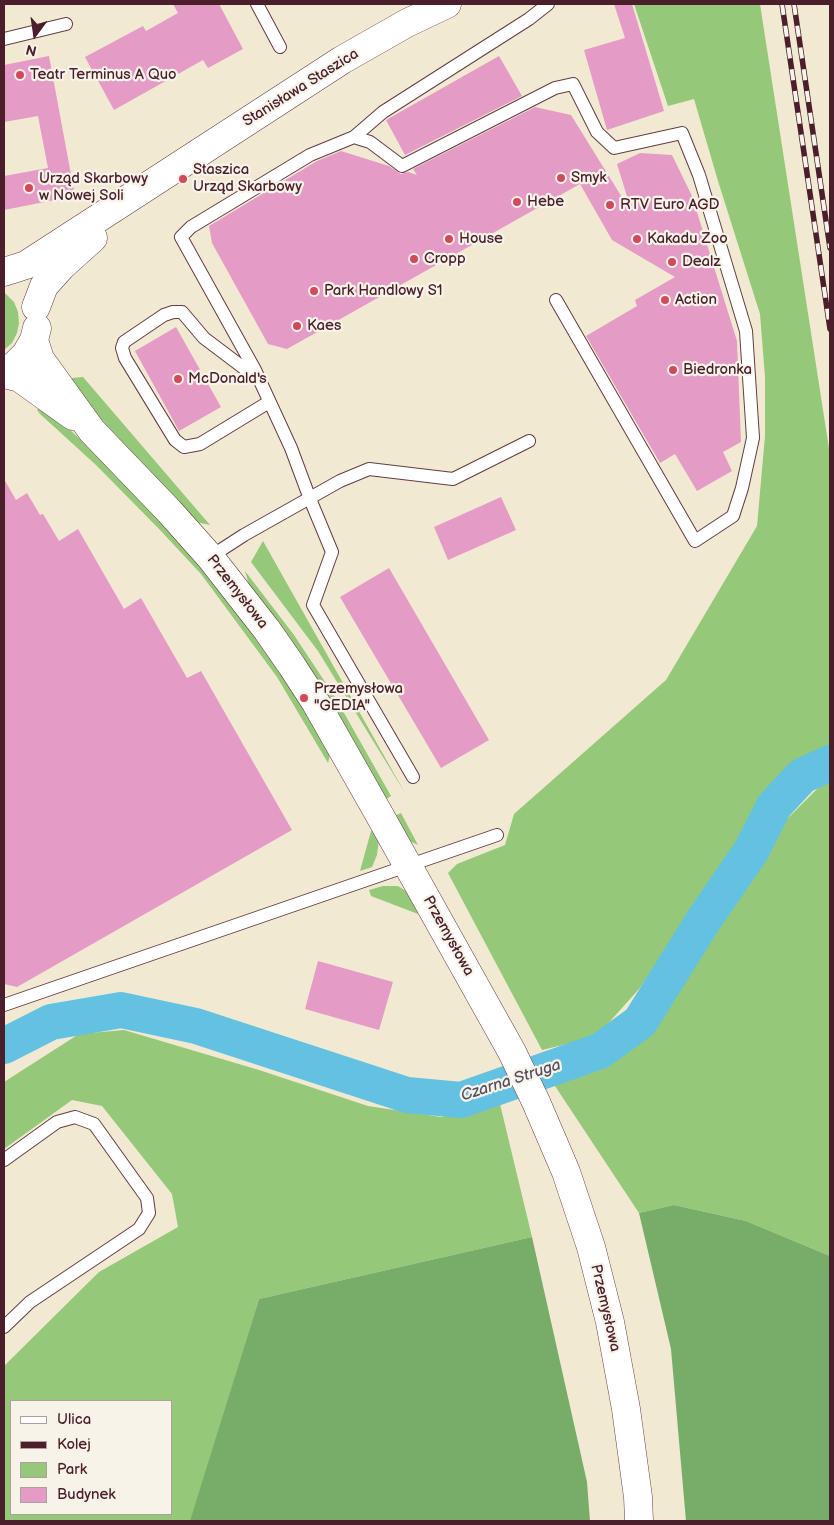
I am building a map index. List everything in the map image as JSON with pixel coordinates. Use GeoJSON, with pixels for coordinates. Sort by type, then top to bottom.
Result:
{"type":"FeatureCollection","features":[{"type":"Feature","properties":{"kind":"street","name":"Stanisława Staszica"},"geometry":{"type":"LineString","coordinates":[[4,272],[26,266],[342,60],[407,23],[447,4]]}},
{"type":"Feature","properties":{"kind":"street","name":"Stanisława Staszica"},"geometry":{"type":"LineString","coordinates":[[36,307],[44,286],[62,266],[159,179]]}},
{"type":"Feature","properties":{"kind":"street"},"geometry":{"type":"LineString","coordinates":[[4,272],[18,280],[30,292],[36,307],[38,324],[34,340],[26,354],[14,366],[4,372]]}},
{"type":"Feature","properties":{"kind":"street","name":"Przemysłowa"},"geometry":{"type":"LineString","coordinates":[[34,340],[40,359],[92,431],[169,511],[210,557],[267,630],[316,703],[512,1052],[566,1172],[591,1247],[610,1322],[626,1409],[638,1497],[639,1521]]}},
{"type":"Feature","properties":{"kind":"street","name":"Przemysłowa"},"geometry":{"type":"LineString","coordinates":[[4,372],[20,378],[92,431]]}},
{"type":"Feature","properties":{"kind":"lane"},"geometry":{"type":"LineString","coordinates":[[256,4],[280,48]]}},
{"type":"Feature","properties":{"kind":"lane"},"geometry":{"type":"LineString","coordinates":[[413,777],[313,606],[332,552],[291,448],[259,380],[181,237],[191,227],[310,155],[354,136],[384,112],[529,19],[548,4]]}},
{"type":"Feature","properties":{"kind":"lane"},"geometry":{"type":"LineString","coordinates":[[4,39],[66,24]]}},
{"type":"Feature","properties":{"kind":"lane"},"geometry":{"type":"LineString","coordinates":[[354,136],[370,142],[402,166],[555,88],[573,84],[597,132],[614,148],[682,133],[699,175],[746,331],[753,438],[742,488],[733,516],[695,541],[556,300]]}},
{"type":"Feature","properties":{"kind":"lane"},"geometry":{"type":"LineString","coordinates":[[259,380],[204,338],[182,312],[164,315],[124,342],[122,348],[124,358],[175,440],[184,446],[200,444],[269,402]]}},
{"type":"Feature","properties":{"kind":"lane"},"geometry":{"type":"LineString","coordinates":[[210,557],[244,535],[340,481],[369,469],[453,479],[529,441]]}},
{"type":"Feature","properties":{"kind":"lane"},"geometry":{"type":"LineString","coordinates":[[4,1005],[409,867],[497,835]]}},
{"type":"Feature","properties":{"kind":"lane"},"geometry":{"type":"LineString","coordinates":[[4,1160],[57,1122],[75,1117],[94,1124],[147,1198],[149,1213],[139,1229],[30,1302],[4,1327]]}},
{"type":"Feature","properties":{"kind":"green space"},"geometry":{"type":"Polygon","coordinates":[[[634,4],[760,4],[830,455],[830,748],[785,772],[731,858],[639,989],[596,1037],[542,1050],[448,873],[457,864],[505,845],[514,814],[666,680],[757,526],[765,436],[765,377],[760,314],[694,99],[668,106],[634,4]]]}},
{"type":"Feature","properties":{"kind":"green space"},"geometry":{"type":"Polygon","coordinates":[[[4,292],[14,302],[18,312],[19,323],[12,343],[4,350],[4,292]]]}},
{"type":"Feature","properties":{"kind":"green space"},"geometry":{"type":"Polygon","coordinates":[[[83,377],[210,525],[196,522],[67,382],[72,378],[83,377]]]}},
{"type":"Feature","properties":{"kind":"green space"},"geometry":{"type":"Polygon","coordinates":[[[42,403],[146,502],[228,594],[277,663],[331,751],[328,763],[277,677],[201,574],[96,465],[40,414],[37,410],[42,403]]]}},
{"type":"Feature","properties":{"kind":"green space"},"geometry":{"type":"Polygon","coordinates":[[[263,541],[405,793],[318,651],[251,562],[263,541]]]}},
{"type":"Feature","properties":{"kind":"green space"},"geometry":{"type":"Polygon","coordinates":[[[245,571],[294,635],[335,697],[391,796],[385,800],[250,589],[245,571]]]}},
{"type":"Feature","properties":{"kind":"green space"},"geometry":{"type":"Polygon","coordinates":[[[830,781],[830,1256],[746,1221],[674,1205],[639,1213],[553,1083],[624,1053],[663,1014],[780,826],[823,783],[830,781]]]}},
{"type":"Feature","properties":{"kind":"green space"},"geometry":{"type":"Polygon","coordinates":[[[401,813],[418,845],[406,839],[394,816],[401,813]]]}},
{"type":"Feature","properties":{"kind":"green space"},"geometry":{"type":"Polygon","coordinates":[[[375,830],[379,840],[377,855],[372,867],[360,871],[371,831],[375,830]]]}},
{"type":"Feature","properties":{"kind":"green space"},"geometry":{"type":"Polygon","coordinates":[[[383,886],[398,886],[409,893],[423,912],[418,914],[371,896],[369,890],[383,886]]]}},
{"type":"Feature","properties":{"kind":"green space"},"geometry":{"type":"Polygon","coordinates":[[[124,1030],[259,1070],[368,1106],[441,1117],[500,1104],[532,1237],[259,1299],[191,1521],[4,1521],[4,1366],[99,1272],[178,1227],[172,1194],[102,1106],[72,1100],[4,1149],[4,1082],[79,1034],[124,1030]]]}},
{"type":"Feature","properties":{"kind":"green space"},"geometry":{"type":"Polygon","coordinates":[[[674,1205],[746,1221],[830,1256],[830,1521],[686,1521],[671,1349],[639,1213],[674,1205]]]}},
{"type":"Feature","properties":{"kind":"green space"},"geometry":{"type":"Polygon","coordinates":[[[532,1237],[587,1482],[590,1521],[190,1521],[259,1299],[532,1237]]]}},
{"type":"Feature","properties":{"kind":"building"},"geometry":{"type":"Polygon","coordinates":[[[173,4],[219,4],[243,49],[208,68],[203,60],[114,110],[85,57],[143,26],[146,31],[178,13],[173,4]]]}},
{"type":"Feature","properties":{"kind":"building"},"geometry":{"type":"Polygon","coordinates":[[[614,4],[632,4],[664,111],[607,130],[584,50],[625,38],[614,4]]]}},
{"type":"Feature","properties":{"kind":"building"},"geometry":{"type":"Polygon","coordinates":[[[49,56],[75,196],[4,210],[4,176],[48,168],[38,116],[4,122],[4,65],[49,56]]]}},
{"type":"Feature","properties":{"kind":"building"},"geometry":{"type":"Polygon","coordinates":[[[499,56],[522,96],[405,155],[386,120],[499,56]]]}},
{"type":"Feature","properties":{"kind":"building","name":"Park Handlowy S1"},"geometry":{"type":"Polygon","coordinates":[[[535,107],[571,115],[628,207],[630,206],[617,164],[640,153],[672,155],[692,196],[737,341],[741,442],[723,452],[732,471],[697,491],[675,454],[660,463],[586,336],[637,306],[635,300],[675,277],[612,240],[580,184],[287,349],[268,344],[212,243],[209,226],[317,161],[341,151],[389,166],[401,174],[408,172],[417,175],[413,169],[535,107]]]}},
{"type":"Feature","properties":{"kind":"building","name":"McDonald's"},"geometry":{"type":"Polygon","coordinates":[[[176,327],[221,407],[179,431],[135,351],[176,327]]]}},
{"type":"Feature","properties":{"kind":"building"},"geometry":{"type":"Polygon","coordinates":[[[4,479],[16,500],[27,493],[40,515],[43,514],[59,541],[78,529],[124,609],[141,598],[187,678],[201,671],[292,830],[17,987],[4,984],[4,479]]]}},
{"type":"Feature","properties":{"kind":"building"},"geometry":{"type":"Polygon","coordinates":[[[501,497],[516,530],[448,560],[434,527],[501,497]]]}},
{"type":"Feature","properties":{"kind":"building"},"geometry":{"type":"Polygon","coordinates":[[[389,568],[489,740],[441,768],[340,597],[389,568]]]}},
{"type":"Feature","properties":{"kind":"building"},"geometry":{"type":"Polygon","coordinates":[[[318,961],[393,982],[379,1030],[305,1009],[318,961]]]}},
{"type":"Feature","properties":{"kind":"waterway","name":"Czarna Struga"},"geometry":{"type":"LineString","coordinates":[[4,1046],[51,1022],[121,1010],[196,1026],[407,1095],[461,1100],[600,1051],[640,1022],[703,921],[751,851],[774,806],[802,776],[830,763]]}},
{"type":"Feature","properties":{"kind":"railway"},"geometry":{"type":"LineString","coordinates":[[782,4],[830,329]]}},
{"type":"Feature","properties":{"kind":"railway"},"geometry":{"type":"LineString","coordinates":[[794,4],[830,248]]}},
{"type":"Feature","properties":{"kind":"place","name":"Teatr Terminus A Quo"},"geometry":{"type":"Point","coordinates":[20,75]}},
{"type":"Feature","properties":{"kind":"place","name":"Smyk"},"geometry":{"type":"Point","coordinates":[561,178]}},
{"type":"Feature","properties":{"kind":"place","name":"Staszica Urząd Skarbowy"},"geometry":{"type":"Point","coordinates":[183,179]}},
{"type":"Feature","properties":{"kind":"place","name":"Urząd Skarbowy w Nowej Soli"},"geometry":{"type":"Point","coordinates":[29,188]}},
{"type":"Feature","properties":{"kind":"place","name":"Hebe"},"geometry":{"type":"Point","coordinates":[517,202]}},
{"type":"Feature","properties":{"kind":"place","name":"RTV Euro AGD"},"geometry":{"type":"Point","coordinates":[610,205]}},
{"type":"Feature","properties":{"kind":"place","name":"House"},"geometry":{"type":"Point","coordinates":[449,239]}},
{"type":"Feature","properties":{"kind":"place","name":"Kakadu Zoo"},"geometry":{"type":"Point","coordinates":[637,239]}},
{"type":"Feature","properties":{"kind":"place","name":"Cropp"},"geometry":{"type":"Point","coordinates":[414,259]}},
{"type":"Feature","properties":{"kind":"place","name":"Dealz"},"geometry":{"type":"Point","coordinates":[672,262]}},
{"type":"Feature","properties":{"kind":"place","name":"Park Handlowy S1"},"geometry":{"type":"Point","coordinates":[314,291]}},
{"type":"Feature","properties":{"kind":"place","name":"Action"},"geometry":{"type":"Point","coordinates":[665,300]}},
{"type":"Feature","properties":{"kind":"place","name":"Kaes"},"geometry":{"type":"Point","coordinates":[297,326]}},
{"type":"Feature","properties":{"kind":"place","name":"Biedronka"},"geometry":{"type":"Point","coordinates":[673,370]}},
{"type":"Feature","properties":{"kind":"place","name":"McDonald's"},"geometry":{"type":"Point","coordinates":[178,379]}},
{"type":"Feature","properties":{"kind":"place","name":"Przemysłowa \"GEDIA\""},"geometry":{"type":"Point","coordinates":[304,698]}}]}
